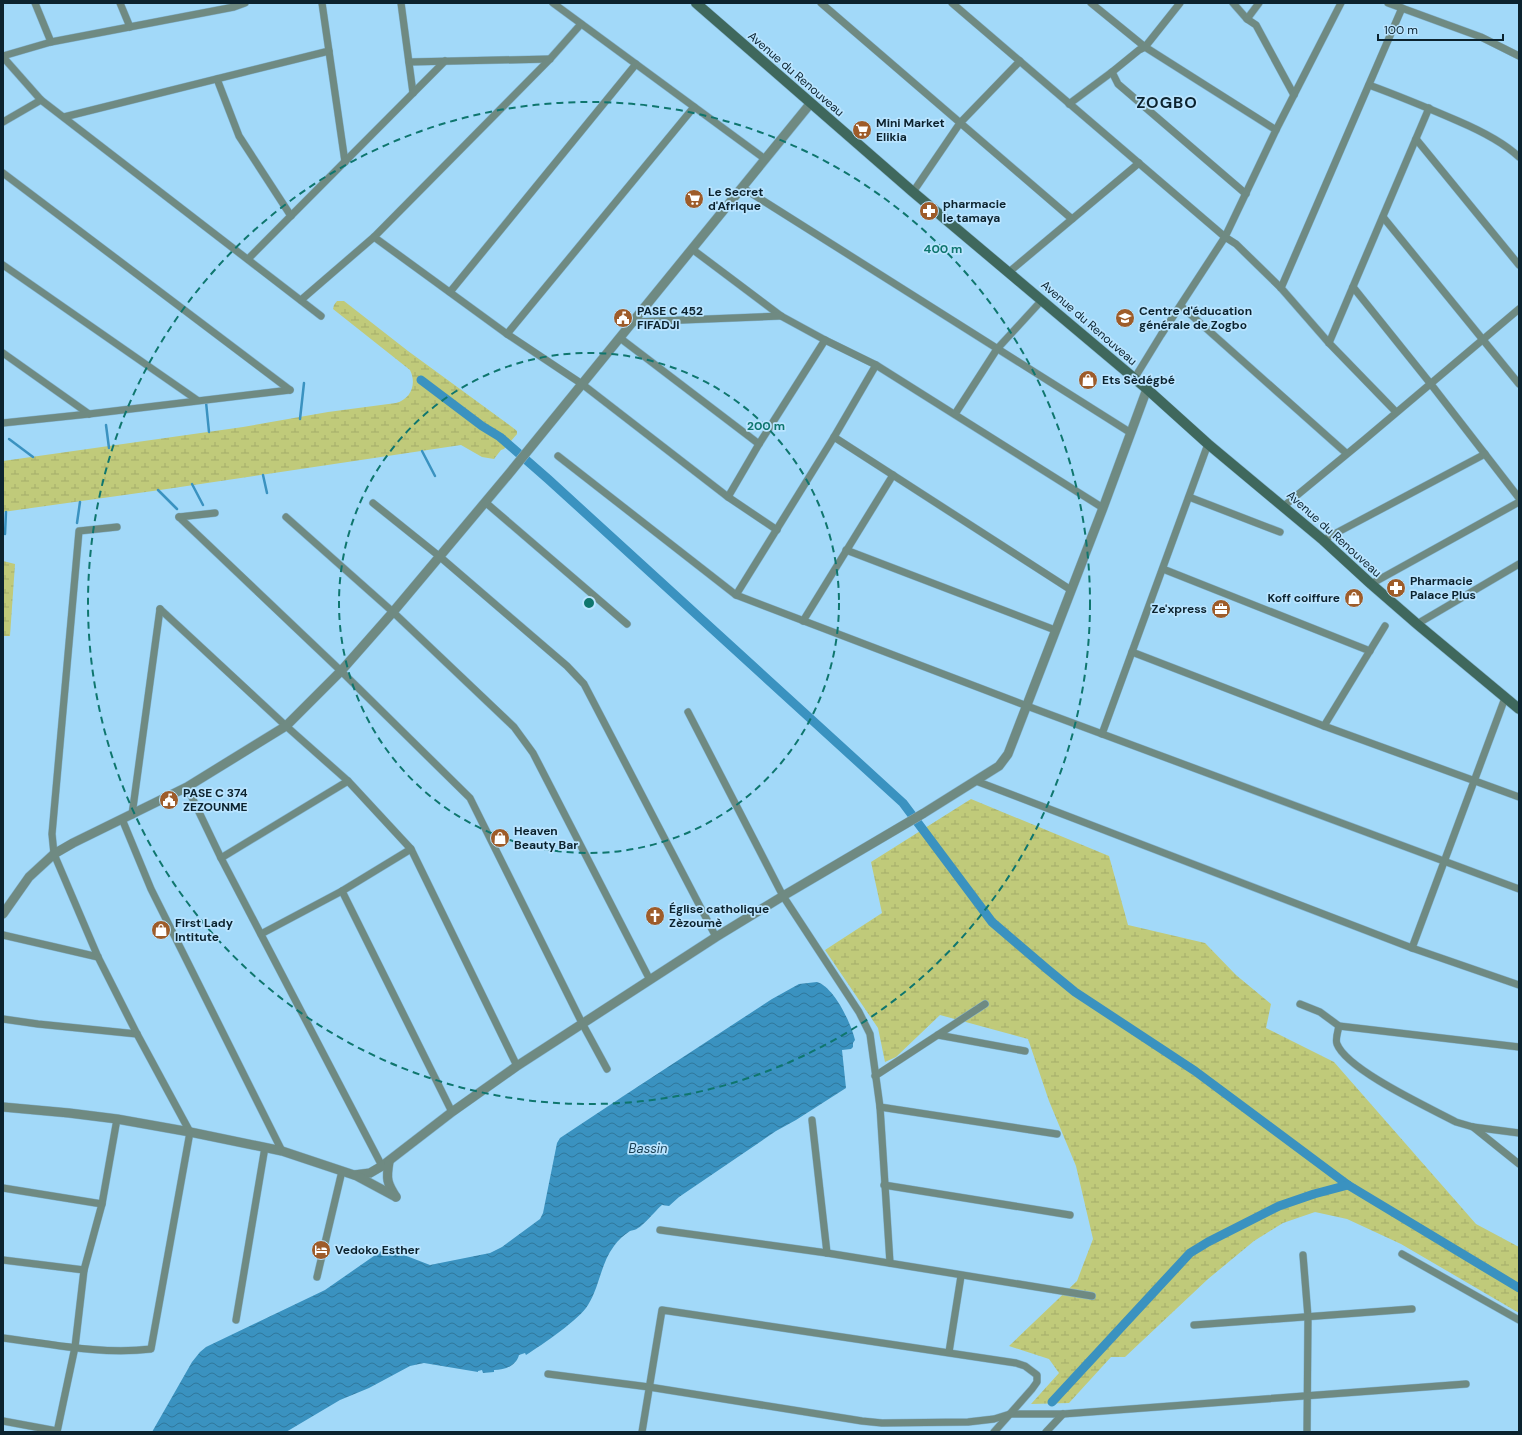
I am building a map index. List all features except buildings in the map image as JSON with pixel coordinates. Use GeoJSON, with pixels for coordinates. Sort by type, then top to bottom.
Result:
{"type":"FeatureCollection","features":[{"type":"Feature","properties":{"kind":"main road","name":"Avenue du Renouveau"},"geometry":{"type":"LineString","coordinates":[[696,3],[810,104],[1147,389],[1208,444],[1284,506],[1417,624],[1505,698],[1518,705]]}},
{"type":"Feature","properties":{"kind":"street"},"geometry":{"type":"LineString","coordinates":[[35,3],[51,42]]}},
{"type":"Feature","properties":{"kind":"street"},"geometry":{"type":"LineString","coordinates":[[120,3],[130,27]]}},
{"type":"Feature","properties":{"kind":"street"},"geometry":{"type":"LineString","coordinates":[[245,3],[234,7],[51,42],[3,56],[42,100],[321,316]]}},
{"type":"Feature","properties":{"kind":"street"},"geometry":{"type":"LineString","coordinates":[[322,3],[345,162]]}},
{"type":"Feature","properties":{"kind":"street"},"geometry":{"type":"LineString","coordinates":[[401,3],[413,93]]}},
{"type":"Feature","properties":{"kind":"street"},"geometry":{"type":"LineString","coordinates":[[553,3],[765,159]]}},
{"type":"Feature","properties":{"kind":"street"},"geometry":{"type":"LineString","coordinates":[[821,3],[1072,219]]}},
{"type":"Feature","properties":{"kind":"street"},"geometry":{"type":"LineString","coordinates":[[952,3],[1225,237],[1236,244],[1281,288],[1329,343],[1396,412]]}},
{"type":"Feature","properties":{"kind":"street"},"geometry":{"type":"LineString","coordinates":[[1091,3],[1145,47],[1276,130]]}},
{"type":"Feature","properties":{"kind":"street"},"geometry":{"type":"LineString","coordinates":[[1069,104],[1145,47],[1180,3]]}},
{"type":"Feature","properties":{"kind":"street"},"geometry":{"type":"LineString","coordinates":[[1233,3],[1247,19],[1256,26],[1294,95]]}},
{"type":"Feature","properties":{"kind":"street"},"geometry":{"type":"LineString","coordinates":[[1247,19],[1259,3]]}},
{"type":"Feature","properties":{"kind":"street"},"geometry":{"type":"LineString","coordinates":[[1134,379],[1225,237],[1276,130],[1341,3]]}},
{"type":"Feature","properties":{"kind":"street"},"geometry":{"type":"LineString","coordinates":[[1388,3],[1481,37],[1519,56]]}},
{"type":"Feature","properties":{"kind":"street"},"geometry":{"type":"LineString","coordinates":[[1281,288],[1402,8]]}},
{"type":"Feature","properties":{"kind":"street"},"geometry":{"type":"LineString","coordinates":[[301,300],[374,237],[550,59],[581,24]]}},
{"type":"Feature","properties":{"kind":"street"},"geometry":{"type":"LineString","coordinates":[[64,117],[329,50]]}},
{"type":"Feature","properties":{"kind":"street"},"geometry":{"type":"LineString","coordinates":[[409,62],[550,59]]}},
{"type":"Feature","properties":{"kind":"street"},"geometry":{"type":"LineString","coordinates":[[913,192],[960,122],[1020,61]]}},
{"type":"Feature","properties":{"kind":"street"},"geometry":{"type":"LineString","coordinates":[[248,260],[445,62]]}},
{"type":"Feature","properties":{"kind":"street"},"geometry":{"type":"LineString","coordinates":[[450,292],[636,64]]}},
{"type":"Feature","properties":{"kind":"street"},"geometry":{"type":"LineString","coordinates":[[1112,72],[1118,84],[1124,90],[1246,194]]}},
{"type":"Feature","properties":{"kind":"street"},"geometry":{"type":"LineString","coordinates":[[218,79],[239,136],[291,216]]}},
{"type":"Feature","properties":{"kind":"street"},"geometry":{"type":"LineString","coordinates":[[1369,85],[1429,108],[1487,135],[1519,157]]}},
{"type":"Feature","properties":{"kind":"street"},"geometry":{"type":"LineString","coordinates":[[3,122],[42,100]]}},
{"type":"Feature","properties":{"kind":"street"},"geometry":{"type":"LineString","coordinates":[[3,914],[29,877],[54,854],[187,788],[286,726],[341,671],[393,612],[508,475],[532,443],[620,338],[810,104]]}},
{"type":"Feature","properties":{"kind":"street"},"geometry":{"type":"LineString","coordinates":[[507,334],[694,107]]}},
{"type":"Feature","properties":{"kind":"street"},"geometry":{"type":"LineString","coordinates":[[1329,343],[1429,108]]}},
{"type":"Feature","properties":{"kind":"street"},"geometry":{"type":"LineString","coordinates":[[1416,139],[1519,265]]}},
{"type":"Feature","properties":{"kind":"street"},"geometry":{"type":"LineString","coordinates":[[1009,272],[1139,163]]}},
{"type":"Feature","properties":{"kind":"street"},"geometry":{"type":"LineString","coordinates":[[3,173],[290,390],[3,423]]}},
{"type":"Feature","properties":{"kind":"street"},"geometry":{"type":"LineString","coordinates":[[743,188],[1131,433]]}},
{"type":"Feature","properties":{"kind":"street"},"geometry":{"type":"LineString","coordinates":[[1383,217],[1519,384]]}},
{"type":"Feature","properties":{"kind":"street"},"geometry":{"type":"LineString","coordinates":[[374,237],[507,334],[582,384],[728,497],[777,530]]}},
{"type":"Feature","properties":{"kind":"street"},"geometry":{"type":"LineString","coordinates":[[692,249],[781,316],[876,365],[1103,508]]}},
{"type":"Feature","properties":{"kind":"street"},"geometry":{"type":"LineString","coordinates":[[3,265],[197,400]]}},
{"type":"Feature","properties":{"kind":"street"},"geometry":{"type":"LineString","coordinates":[[1353,287],[1519,498]]}},
{"type":"Feature","properties":{"kind":"street"},"geometry":{"type":"LineString","coordinates":[[955,414],[997,349],[1042,300]]}},
{"type":"Feature","properties":{"kind":"street"},"geometry":{"type":"LineString","coordinates":[[1181,306],[1346,454]]}},
{"type":"Feature","properties":{"kind":"street"},"geometry":{"type":"LineString","coordinates":[[1284,506],[1519,309]]}},
{"type":"Feature","properties":{"kind":"street"},"geometry":{"type":"LineString","coordinates":[[633,322],[781,316]]}},
{"type":"Feature","properties":{"kind":"street"},"geometry":{"type":"LineString","coordinates":[[620,338],[759,444]]}},
{"type":"Feature","properties":{"kind":"street"},"geometry":{"type":"LineString","coordinates":[[728,497],[759,444],[825,340]]}},
{"type":"Feature","properties":{"kind":"street"},"geometry":{"type":"LineString","coordinates":[[3,353],[89,414]]}},
{"type":"Feature","properties":{"kind":"street"},"geometry":{"type":"LineString","coordinates":[[736,595],[834,437],[876,365]]}},
{"type":"Feature","properties":{"kind":"street"},"geometry":{"type":"LineString","coordinates":[[354,1175],[370,1173],[385,1164],[452,1112],[517,1066],[582,1023],[716,937],[910,822],[999,766],[1008,754],[1027,706],[1147,389]]}},
{"type":"Feature","properties":{"kind":"street"},"geometry":{"type":"LineString","coordinates":[[834,437],[1071,590]]}},
{"type":"Feature","properties":{"kind":"street"},"geometry":{"type":"LineString","coordinates":[[1102,734],[1208,444]]}},
{"type":"Feature","properties":{"kind":"street"},"geometry":{"type":"LineString","coordinates":[[1323,540],[1485,454]]}},
{"type":"Feature","properties":{"kind":"street"},"geometry":{"type":"LineString","coordinates":[[558,456],[736,595],[1027,706],[1519,889]]}},
{"type":"Feature","properties":{"kind":"street"},"geometry":{"type":"LineString","coordinates":[[803,621],[846,550],[894,476]]}},
{"type":"Feature","properties":{"kind":"street"},"geometry":{"type":"LineString","coordinates":[[1189,497],[1280,532]]}},
{"type":"Feature","properties":{"kind":"street"},"geometry":{"type":"LineString","coordinates":[[485,502],[627,624]]}},
{"type":"Feature","properties":{"kind":"street"},"geometry":{"type":"LineString","coordinates":[[1371,584],[1519,502]]}},
{"type":"Feature","properties":{"kind":"street"},"geometry":{"type":"LineString","coordinates":[[373,503],[439,556],[567,666],[584,684],[716,937]]}},
{"type":"Feature","properties":{"kind":"street"},"geometry":{"type":"LineString","coordinates":[[215,513],[179,517],[341,671],[470,798],[582,1023],[607,1069]]}},
{"type":"Feature","properties":{"kind":"street"},"geometry":{"type":"LineString","coordinates":[[286,517],[393,612],[514,727],[533,753],[650,980]]}},
{"type":"Feature","properties":{"kind":"street"},"geometry":{"type":"LineString","coordinates":[[3,1338],[75,1347],[128,1351],[151,1349],[190,1132],[137,1034],[98,956],[54,854],[52,834],[79,531],[117,527]]}},
{"type":"Feature","properties":{"kind":"street"},"geometry":{"type":"LineString","coordinates":[[846,550],[1055,630]]}},
{"type":"Feature","properties":{"kind":"street"},"geometry":{"type":"LineString","coordinates":[[1417,624],[1519,564]]}},
{"type":"Feature","properties":{"kind":"street"},"geometry":{"type":"LineString","coordinates":[[1163,569],[1370,651]]}},
{"type":"Feature","properties":{"kind":"street"},"geometry":{"type":"LineString","coordinates":[[132,815],[160,609],[286,726],[348,781],[411,849],[517,1066]]}},
{"type":"Feature","properties":{"kind":"street"},"geometry":{"type":"LineString","coordinates":[[1324,726],[1386,626]]}},
{"type":"Feature","properties":{"kind":"street"},"geometry":{"type":"LineString","coordinates":[[1132,652],[1324,726],[1519,797]]}},
{"type":"Feature","properties":{"kind":"street"},"geometry":{"type":"LineString","coordinates":[[1412,948],[1505,698]]}},
{"type":"Feature","properties":{"kind":"street"},"geometry":{"type":"LineString","coordinates":[[688,712],[783,896],[859,1012],[870,1034],[880,1107],[890,1263]]}},
{"type":"Feature","properties":{"kind":"street"},"geometry":{"type":"LineString","coordinates":[[221,858],[348,781]]}},
{"type":"Feature","properties":{"kind":"street"},"geometry":{"type":"LineString","coordinates":[[976,781],[1412,948],[1519,985]]}},
{"type":"Feature","properties":{"kind":"street"},"geometry":{"type":"LineString","coordinates":[[3,1107],[117,1119],[265,1147],[282,1151],[354,1175],[396,1197],[388,1183],[385,1164],[261,934],[221,858],[187,788]]}},
{"type":"Feature","properties":{"kind":"street"},"geometry":{"type":"LineString","coordinates":[[122,820],[151,889],[282,1151]]}},
{"type":"Feature","properties":{"kind":"street"},"geometry":{"type":"LineString","coordinates":[[261,934],[342,891],[411,849]]}},
{"type":"Feature","properties":{"kind":"street"},"geometry":{"type":"LineString","coordinates":[[342,891],[452,1112]]}},
{"type":"Feature","properties":{"kind":"street"},"geometry":{"type":"LineString","coordinates":[[3,935],[98,956]]}},
{"type":"Feature","properties":{"kind":"street"},"geometry":{"type":"LineString","coordinates":[[875,1076],[985,1004]]}},
{"type":"Feature","properties":{"kind":"street"},"geometry":{"type":"LineString","coordinates":[[1300,1004],[1320,1012],[1339,1026],[1519,1047]]}},
{"type":"Feature","properties":{"kind":"street"},"geometry":{"type":"LineString","coordinates":[[3,1019],[137,1034]]}},
{"type":"Feature","properties":{"kind":"street"},"geometry":{"type":"LineString","coordinates":[[1339,1026],[1336,1043],[1343,1055],[1365,1072],[1456,1122],[1473,1127],[1519,1133]]}},
{"type":"Feature","properties":{"kind":"street"},"geometry":{"type":"LineString","coordinates":[[938,1035],[1025,1051]]}},
{"type":"Feature","properties":{"kind":"street"},"geometry":{"type":"LineString","coordinates":[[880,1107],[1057,1134]]}},
{"type":"Feature","properties":{"kind":"street"},"geometry":{"type":"LineString","coordinates":[[3,1422],[57,1432],[75,1347],[84,1270],[102,1204],[117,1119]]}},
{"type":"Feature","properties":{"kind":"street"},"geometry":{"type":"LineString","coordinates":[[812,1120],[827,1253]]}},
{"type":"Feature","properties":{"kind":"street"},"geometry":{"type":"LineString","coordinates":[[1473,1127],[1519,1164]]}},
{"type":"Feature","properties":{"kind":"street"},"geometry":{"type":"LineString","coordinates":[[236,1320],[265,1147]]}},
{"type":"Feature","properties":{"kind":"street"},"geometry":{"type":"LineString","coordinates":[[317,1277],[342,1171]]}},
{"type":"Feature","properties":{"kind":"street"},"geometry":{"type":"LineString","coordinates":[[884,1185],[1070,1215]]}},
{"type":"Feature","properties":{"kind":"street"},"geometry":{"type":"LineString","coordinates":[[3,1188],[102,1204]]}},
{"type":"Feature","properties":{"kind":"street"},"geometry":{"type":"LineString","coordinates":[[660,1230],[827,1253],[961,1276],[1092,1296]]}},
{"type":"Feature","properties":{"kind":"street"},"geometry":{"type":"LineString","coordinates":[[1402,1254],[1519,1320]]}},
{"type":"Feature","properties":{"kind":"street"},"geometry":{"type":"LineString","coordinates":[[1303,1255],[1308,1316],[1307,1432]]}},
{"type":"Feature","properties":{"kind":"street"},"geometry":{"type":"LineString","coordinates":[[3,1260],[84,1270]]}},
{"type":"Feature","properties":{"kind":"street"},"geometry":{"type":"LineString","coordinates":[[949,1352],[961,1276]]}},
{"type":"Feature","properties":{"kind":"street"},"geometry":{"type":"LineString","coordinates":[[1194,1325],[1412,1309]]}},
{"type":"Feature","properties":{"kind":"street"},"geometry":{"type":"LineString","coordinates":[[642,1432],[662,1310],[949,1352],[1016,1363],[1032,1370],[1037,1375],[1037,1382],[994,1432]]}},
{"type":"Feature","properties":{"kind":"street"},"geometry":{"type":"LineString","coordinates":[[548,1374],[649,1387],[854,1420],[882,1423],[968,1422],[994,1419],[1010,1414],[1063,1414],[1466,1384]]}},
{"type":"Feature","properties":{"kind":"street"},"geometry":{"type":"LineString","coordinates":[[1046,1432],[1063,1414]]}},
{"type":"Feature","properties":{"kind":"green space"},"geometry":{"type":"Polygon","coordinates":[[[337,301],[344,301],[408,351],[512,427],[517,431],[517,434],[494,459],[482,457],[461,445],[3,512],[3,461],[243,427],[328,412],[396,403],[406,398],[413,386],[410,370],[333,309],[337,301]]]}},
{"type":"Feature","properties":{"kind":"green space"},"geometry":{"type":"Polygon","coordinates":[[[3,561],[15,564],[10,636],[3,636],[3,561]]]}},
{"type":"Feature","properties":{"kind":"green space"},"geometry":{"type":"Polygon","coordinates":[[[971,799],[1109,856],[1128,925],[1205,943],[1236,975],[1271,1004],[1266,1028],[1334,1062],[1476,1224],[1519,1247],[1519,1313],[1401,1244],[1347,1219],[1315,1212],[1283,1223],[1254,1241],[1208,1279],[1125,1357],[1111,1357],[1069,1403],[1031,1404],[1059,1373],[1049,1359],[1009,1346],[1077,1281],[1093,1239],[1076,1166],[1049,1101],[1028,1039],[940,1015],[896,1057],[885,1062],[878,1028],[825,950],[882,913],[871,862],[971,799]]]}},
{"type":"Feature","properties":{"kind":"water","name":"Bassin"},"geometry":{"type":"Polygon","coordinates":[[[817,982],[830,991],[841,1006],[850,1024],[855,1040],[851,1049],[842,1050],[846,1088],[776,1131],[679,1197],[669,1206],[662,1205],[640,1227],[623,1236],[609,1253],[592,1298],[584,1311],[560,1332],[541,1345],[526,1355],[525,1353],[519,1355],[518,1359],[513,1365],[494,1370],[494,1372],[483,1373],[482,1370],[478,1372],[424,1363],[410,1366],[369,1388],[340,1400],[286,1432],[152,1432],[192,1362],[206,1347],[325,1290],[384,1249],[391,1250],[430,1265],[490,1253],[502,1247],[540,1219],[543,1213],[557,1143],[560,1138],[772,999],[799,984],[817,982]]]}},
{"type":"Feature","properties":{"kind":"waterway"},"geometry":{"type":"LineString","coordinates":[[421,380],[482,426],[500,437],[548,479],[903,803],[992,922],[1047,969],[1075,992],[1195,1071],[1348,1185],[1519,1288]]}},
{"type":"Feature","properties":{"kind":"waterway"},"geometry":{"type":"LineString","coordinates":[[300,419],[304,383]]}},
{"type":"Feature","properties":{"kind":"waterway"},"geometry":{"type":"LineString","coordinates":[[206,402],[209,432]]}},
{"type":"Feature","properties":{"kind":"waterway"},"geometry":{"type":"LineString","coordinates":[[106,425],[109,448]]}},
{"type":"Feature","properties":{"kind":"waterway"},"geometry":{"type":"LineString","coordinates":[[9,439],[33,457]]}},
{"type":"Feature","properties":{"kind":"waterway"},"geometry":{"type":"LineString","coordinates":[[422,451],[435,476]]}},
{"type":"Feature","properties":{"kind":"waterway"},"geometry":{"type":"LineString","coordinates":[[263,475],[267,493]]}},
{"type":"Feature","properties":{"kind":"waterway"},"geometry":{"type":"LineString","coordinates":[[192,484],[203,505]]}},
{"type":"Feature","properties":{"kind":"waterway"},"geometry":{"type":"LineString","coordinates":[[158,490],[177,509]]}},
{"type":"Feature","properties":{"kind":"waterway"},"geometry":{"type":"LineString","coordinates":[[77,523],[80,502]]}},
{"type":"Feature","properties":{"kind":"waterway"},"geometry":{"type":"LineString","coordinates":[[5,534],[6,512]]}},
{"type":"Feature","properties":{"kind":"waterway"},"geometry":{"type":"LineString","coordinates":[[1052,1402],[1190,1253],[1208,1242],[1279,1206],[1314,1194],[1348,1185]]}},
{"type":"Feature","properties":{"kind":"place","name":"Mini Market Elikia"},"geometry":{"type":"Point","coordinates":[862,130]}},
{"type":"Feature","properties":{"kind":"place","name":"Le Secret d'Afrique"},"geometry":{"type":"Point","coordinates":[694,199]}},
{"type":"Feature","properties":{"kind":"place","name":"pharmacie le tamaya"},"geometry":{"type":"Point","coordinates":[929,211]}},
{"type":"Feature","properties":{"kind":"place","name":"PASE C 452 FIFADJI"},"geometry":{"type":"Point","coordinates":[623,318]}},
{"type":"Feature","properties":{"kind":"place","name":"Centre d'éducation générale de Zogbo"},"geometry":{"type":"Point","coordinates":[1125,318]}},
{"type":"Feature","properties":{"kind":"place","name":"Ets Sèdégbé"},"geometry":{"type":"Point","coordinates":[1088,380]}},
{"type":"Feature","properties":{"kind":"place","name":"Pharmacie Palace Plus"},"geometry":{"type":"Point","coordinates":[1396,588]}},
{"type":"Feature","properties":{"kind":"place","name":"Koff coiffure"},"geometry":{"type":"Point","coordinates":[1354,598]}},
{"type":"Feature","properties":{"kind":"place","name":"Ze'xpress"},"geometry":{"type":"Point","coordinates":[1221,609]}},
{"type":"Feature","properties":{"kind":"place","name":"PASE C 374 ZEZOUNME"},"geometry":{"type":"Point","coordinates":[169,800]}},
{"type":"Feature","properties":{"kind":"place","name":"Heaven Beauty Bar"},"geometry":{"type":"Point","coordinates":[500,838]}},
{"type":"Feature","properties":{"kind":"place","name":"Église catholique Zèzoumè"},"geometry":{"type":"Point","coordinates":[655,916]}},
{"type":"Feature","properties":{"kind":"place","name":"First Lady Intitute"},"geometry":{"type":"Point","coordinates":[161,930]}},
{"type":"Feature","properties":{"kind":"place","name":"Vedoko Esther"},"geometry":{"type":"Point","coordinates":[321,1250]}},
{"type":"Feature","properties":{"kind":"district","name":"ZOGBO"},"geometry":{"type":"Point","coordinates":[1167,102]}}]}
